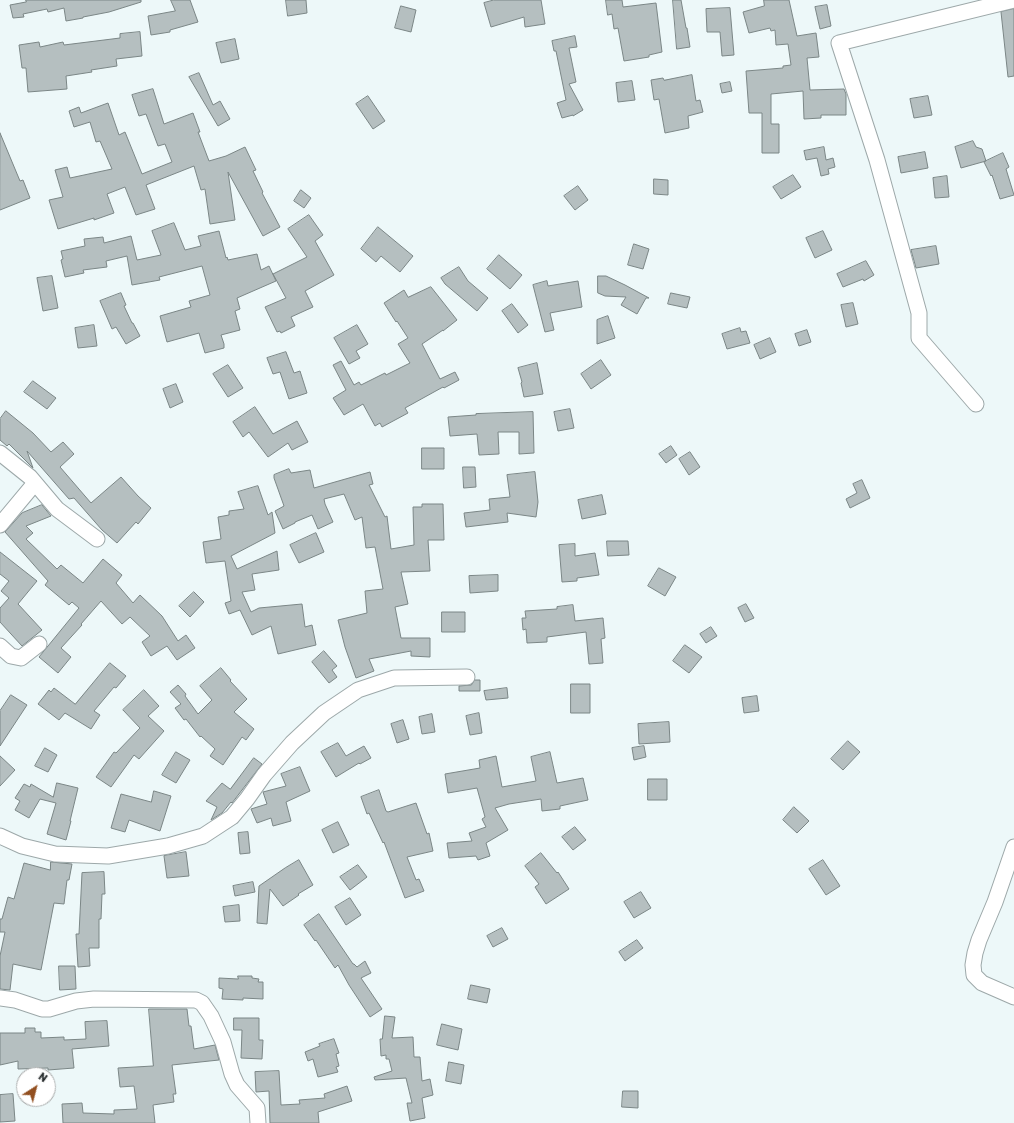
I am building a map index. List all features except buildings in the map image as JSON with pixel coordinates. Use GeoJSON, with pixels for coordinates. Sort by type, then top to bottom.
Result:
{"type":"FeatureCollection","features":[{"type":"Feature","properties":{"kind":"street"},"geometry":{"type":"LineString","coordinates":[[976,404],[919,338],[919,313],[876,160],[839,43],[1014,0]]}},
{"type":"Feature","properties":{"kind":"street"},"geometry":{"type":"LineString","coordinates":[[0,453],[30,477],[57,509],[97,539]]}},
{"type":"Feature","properties":{"kind":"street"},"geometry":{"type":"LineString","coordinates":[[0,525],[35,483]]}},
{"type":"Feature","properties":{"kind":"street"},"geometry":{"type":"LineString","coordinates":[[0,646],[11,656],[21,658],[39,644]]}},
{"type":"Feature","properties":{"kind":"street"},"geometry":{"type":"LineString","coordinates":[[0,836],[22,846],[55,854],[108,856],[168,846],[203,836],[232,817],[264,775],[292,743],[324,713],[358,690],[394,678],[467,677]]}},
{"type":"Feature","properties":{"kind":"street"},"geometry":{"type":"LineString","coordinates":[[1014,847],[995,902],[979,940],[973,965],[974,975],[982,984],[1014,997]]}},
{"type":"Feature","properties":{"kind":"street"},"geometry":{"type":"LineString","coordinates":[[0,998],[14,1000],[42,1009],[49,1009],[76,1001],[94,999],[196,1000],[202,1003],[211,1016],[223,1042],[232,1074],[237,1085],[257,1108],[258,1123]]}}]}
